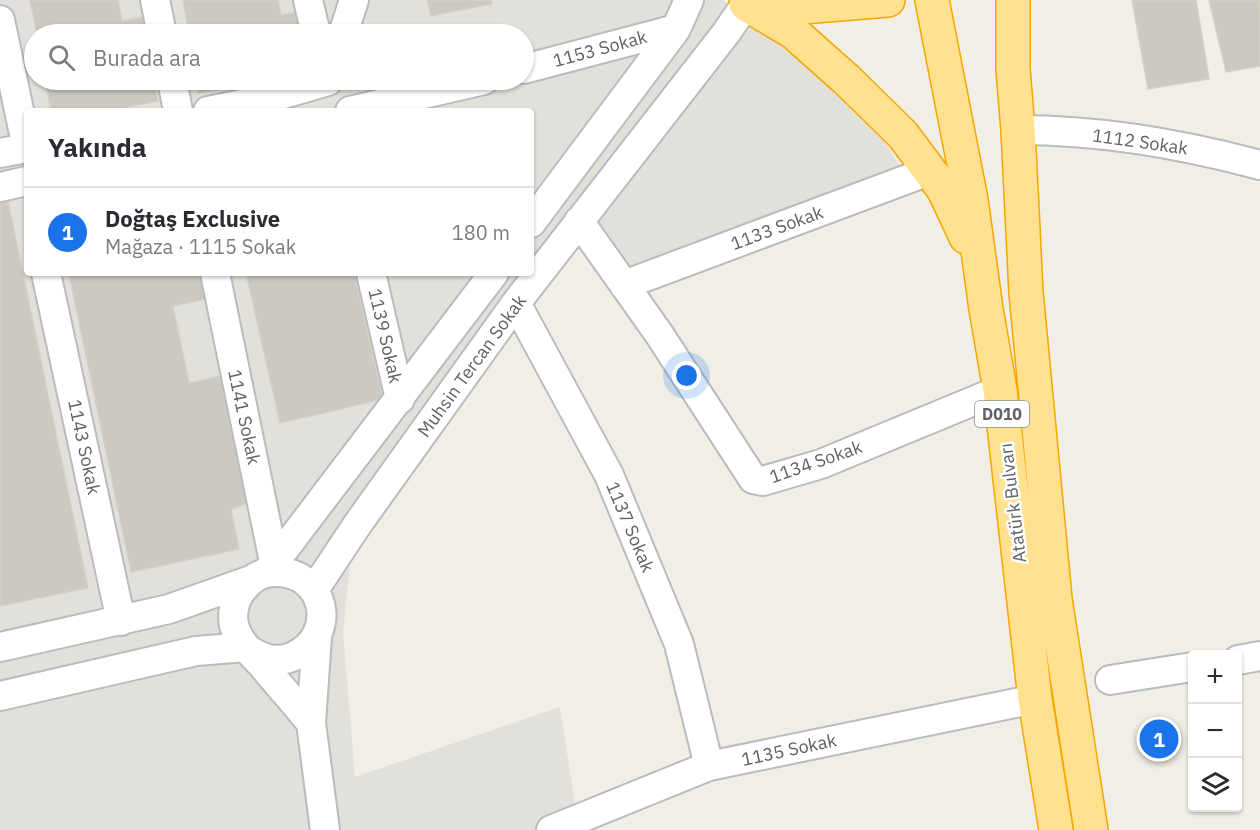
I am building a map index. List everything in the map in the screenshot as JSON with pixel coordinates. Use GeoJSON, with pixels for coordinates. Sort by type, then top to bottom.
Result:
{"type":"FeatureCollection","features":[{"type":"Feature","properties":{"kind":"highway"},"geometry":{"type":"LineString","coordinates":[[740,2],[790,8],[888,0]]}},
{"type":"Feature","properties":{"kind":"highway","name":"Atatürk Bulvarı"},"geometry":{"type":"LineString","coordinates":[[932,0],[971,200],[1000,390],[1035,699],[1056,830]]}},
{"type":"Feature","properties":{"kind":"highway","name":"Atatürk Bulvarı"},"geometry":{"type":"LineString","coordinates":[[1013,0],[1013,58],[1026,292],[1055,599],[1091,830]]}},
{"type":"Feature","properties":{"kind":"highway"},"geometry":{"type":"LineString","coordinates":[[740,2],[793,32],[903,135],[944,190],[967,240],[986,309]]}},
{"type":"Feature","properties":{"kind":"street"},"geometry":{"type":"LineString","coordinates":[[155,0],[160,24]]}},
{"type":"Feature","properties":{"kind":"street"},"geometry":{"type":"LineString","coordinates":[[308,0],[314,24]]}},
{"type":"Feature","properties":{"kind":"street"},"geometry":{"type":"LineString","coordinates":[[346,24],[354,0]]}},
{"type":"Feature","properties":{"kind":"street"},"geometry":{"type":"LineString","coordinates":[[534,219],[676,29],[689,0]]}},
{"type":"Feature","properties":{"kind":"street","name":"Muhsin Tercan Sokak"},"geometry":{"type":"LineString","coordinates":[[314,590],[357,525],[516,303],[726,33],[740,2]]}},
{"type":"Feature","properties":{"kind":"street"},"geometry":{"type":"LineString","coordinates":[[0,20],[24,134]]}},
{"type":"Feature","properties":{"kind":"street","name":"1153 Sokak"},"geometry":{"type":"LineString","coordinates":[[534,66],[676,29]]}},
{"type":"Feature","properties":{"kind":"street"},"geometry":{"type":"LineString","coordinates":[[174,90],[177,108]]}},
{"type":"Feature","properties":{"kind":"street"},"geometry":{"type":"LineString","coordinates":[[223,108],[263,100],[296,90]]}},
{"type":"Feature","properties":{"kind":"street"},"geometry":{"type":"LineString","coordinates":[[330,90],[333,108]]}},
{"type":"Feature","properties":{"kind":"street"},"geometry":{"type":"LineString","coordinates":[[363,108],[440,90]]}},
{"type":"Feature","properties":{"kind":"street","name":"1112 Sokak"},"geometry":{"type":"LineString","coordinates":[[1018,130],[1042,130],[1144,140],[1260,165]]}},
{"type":"Feature","properties":{"kind":"street"},"geometry":{"type":"LineString","coordinates":[[0,153],[24,149]]}},
{"type":"Feature","properties":{"kind":"street","name":"1133 Sokak"},"geometry":{"type":"LineString","coordinates":[[624,285],[929,171]]}},
{"type":"Feature","properties":{"kind":"street"},"geometry":{"type":"LineString","coordinates":[[0,187],[24,183]]}},
{"type":"Feature","properties":{"kind":"street","name":"1134 Sokak"},"geometry":{"type":"LineString","coordinates":[[579,221],[753,479],[763,481],[821,464],[1000,390]]}},
{"type":"Feature","properties":{"kind":"street","name":"1143 Sokak"},"geometry":{"type":"LineString","coordinates":[[47,276],[121,621]]}},
{"type":"Feature","properties":{"kind":"street","name":"1141 Sokak"},"geometry":{"type":"LineString","coordinates":[[215,276],[264,571]]}},
{"type":"Feature","properties":{"kind":"street","name":"1139 Sokak"},"geometry":{"type":"LineString","coordinates":[[372,276],[400,399]]}},
{"type":"Feature","properties":{"kind":"street","name":"Muhsin Tercan Sokak"},"geometry":{"type":"LineString","coordinates":[[264,571],[400,399],[492,276]]}},
{"type":"Feature","properties":{"kind":"street","name":"1137 Sokak"},"geometry":{"type":"LineString","coordinates":[[516,303],[609,475],[679,644],[709,766]]}},
{"type":"Feature","properties":{"kind":"street"},"geometry":{"type":"LineString","coordinates":[[264,571],[238,594],[233,612],[236,631],[247,649],[311,723]]}},
{"type":"Feature","properties":{"kind":"street"},"geometry":{"type":"LineString","coordinates":[[0,647],[169,609],[264,571],[285,571],[302,578],[314,590],[321,605],[322,621],[317,637],[311,723],[325,830]]}},
{"type":"Feature","properties":{"kind":"street"},"geometry":{"type":"LineString","coordinates":[[0,696],[196,651],[247,649],[267,659],[286,660],[304,651],[317,637]]}},
{"type":"Feature","properties":{"kind":"street"},"geometry":{"type":"LineString","coordinates":[[1242,659],[1260,656]]}},
{"type":"Feature","properties":{"kind":"street"},"geometry":{"type":"LineString","coordinates":[[1110,680],[1188,668]]}},
{"type":"Feature","properties":{"kind":"street","name":"1135 Sokak"},"geometry":{"type":"LineString","coordinates":[[558,828],[709,766],[1035,699]]}},
{"type":"Feature","properties":{"kind":"shaded area"},"geometry":{"type":"Polygon","coordinates":[[[0,0],[723,0],[815,74],[887,145],[913,190],[649,275],[568,235],[350,563],[343,633],[355,777],[560,707],[579,830],[0,830],[0,0]]]}},
{"type":"Feature","properties":{"kind":"building"},"geometry":{"type":"Polygon","coordinates":[[[30,0],[118,0],[122,21],[143,17],[144,24],[35,24],[30,0]]]}},
{"type":"Feature","properties":{"kind":"building"},"geometry":{"type":"Polygon","coordinates":[[[183,0],[278,0],[281,15],[299,12],[301,24],[187,24],[183,0]]]}},
{"type":"Feature","properties":{"kind":"building"},"geometry":{"type":"Polygon","coordinates":[[[427,0],[491,0],[492,4],[431,16],[427,0]]]}},
{"type":"Feature","properties":{"kind":"building"},"geometry":{"type":"Polygon","coordinates":[[[1132,0],[1196,0],[1209,79],[1148,89],[1132,0]]]}},
{"type":"Feature","properties":{"kind":"building"},"geometry":{"type":"Polygon","coordinates":[[[1209,0],[1260,0],[1260,66],[1226,72],[1209,0]]]}},
{"type":"Feature","properties":{"kind":"building"},"geometry":{"type":"Polygon","coordinates":[[[47,90],[156,90],[158,101],[122,108],[50,108],[47,90]]]}},
{"type":"Feature","properties":{"kind":"building"},"geometry":{"type":"Polygon","coordinates":[[[198,90],[216,90],[198,93],[198,90]]]}},
{"type":"Feature","properties":{"kind":"building"},"geometry":{"type":"Polygon","coordinates":[[[8,201],[88,588],[0,606],[0,202],[8,201]]]}},
{"type":"Feature","properties":{"kind":"building"},"geometry":{"type":"Polygon","coordinates":[[[69,276],[207,276],[211,298],[173,306],[189,383],[220,376],[247,503],[231,510],[239,549],[131,572],[69,276]]]}},
{"type":"Feature","properties":{"kind":"building"},"geometry":{"type":"Polygon","coordinates":[[[247,276],[355,276],[383,399],[280,423],[247,276]]]}},
{"type":"Feature","properties":{"kind":"place","name":"Doğtaş Exclusive"},"geometry":{"type":"Point","coordinates":[1159,739]}}]}
